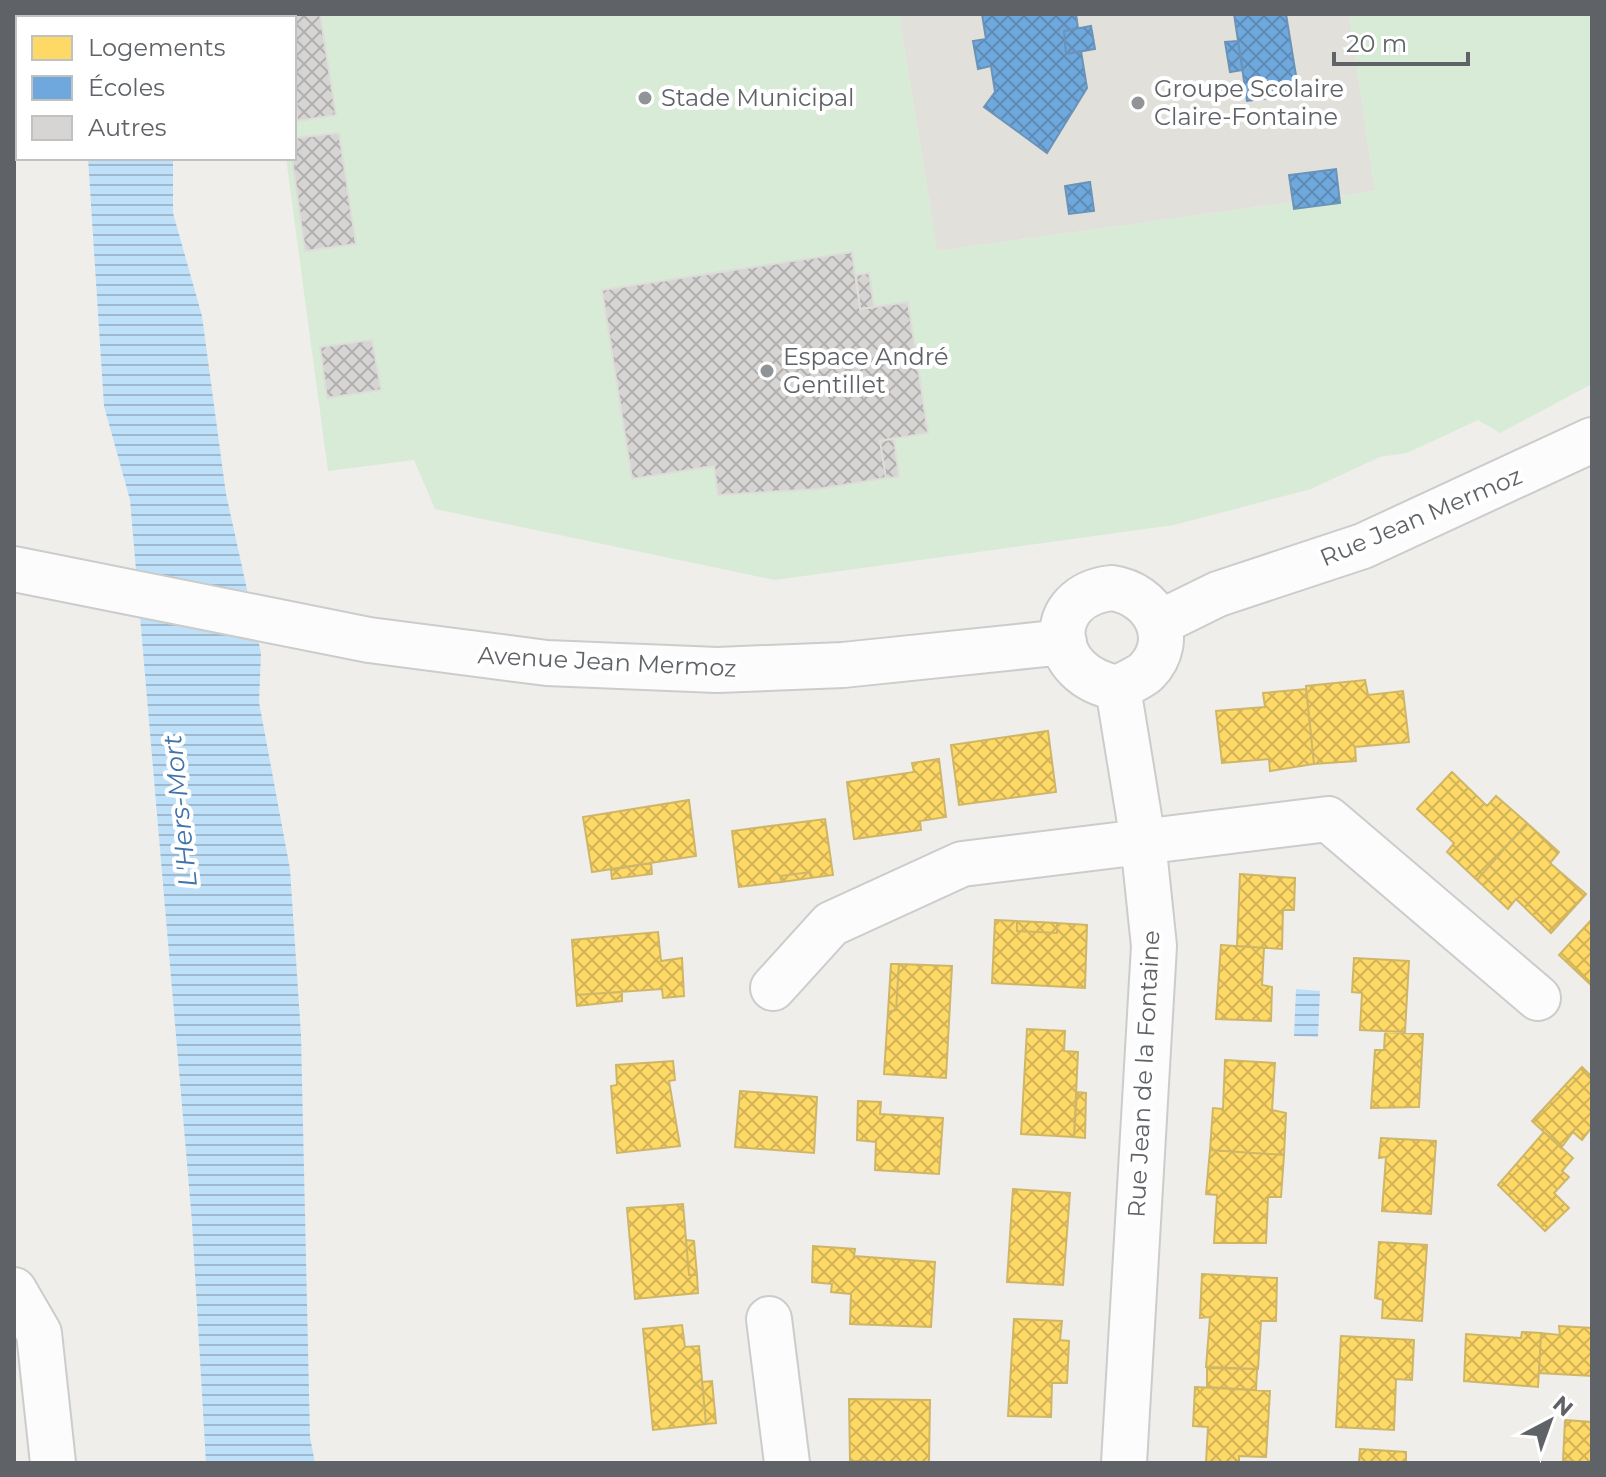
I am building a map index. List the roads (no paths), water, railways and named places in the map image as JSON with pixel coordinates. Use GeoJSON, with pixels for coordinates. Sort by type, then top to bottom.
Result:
{"type":"FeatureCollection","features":[{"type":"Feature","properties":{"kind":"street","name":"Rue Jean Mermoz"},"geometry":{"type":"LineString","coordinates":[[1159,623],[1218,594],[1363,546],[1592,440]]}},
{"type":"Feature","properties":{"kind":"street","name":"Avenue Jean Mermoz"},"geometry":{"type":"LineString","coordinates":[[14,569],[369,640],[547,663],[717,670],[843,665],[1064,642]]}},
{"type":"Feature","properties":{"kind":"street"},"geometry":{"type":"LineString","coordinates":[[1098,589],[1126,590],[1141,597],[1159,623],[1159,649],[1146,672],[1118,688],[1084,678],[1070,663],[1063,627],[1070,610],[1098,589]]}},
{"type":"Feature","properties":{"kind":"street","name":"Rue Jean de la Fontaine"},"geometry":{"type":"LineString","coordinates":[[1118,688],[1143,841],[1154,946],[1124,1463]]}},
{"type":"Feature","properties":{"kind":"street"},"geometry":{"type":"LineString","coordinates":[[773,988],[831,924],[962,864],[1328,819],[1538,998]]}},
{"type":"Feature","properties":{"kind":"street"},"geometry":{"type":"LineString","coordinates":[[15,1290],[39,1333],[53,1463]]}},
{"type":"Feature","properties":{"kind":"street"},"geometry":{"type":"LineString","coordinates":[[769,1319],[787,1463]]}},
{"type":"Feature","properties":{"kind":"water","name":"L'Hers-Mort"},"geometry":{"type":"Polygon","coordinates":[[[88,160],[173,160],[173,213],[202,316],[226,494],[261,653],[259,702],[290,869],[301,1035],[310,1437],[315,1463],[206,1463],[192,1222],[130,500],[104,406],[88,160]]]}},
{"type":"Feature","properties":{"kind":"water"},"geometry":{"type":"Polygon","coordinates":[[[1296,989],[1320,991],[1318,1037],[1294,1036],[1296,989]]]}},
{"type":"Feature","properties":{"kind":"place","name":"Stade Municipal"},"geometry":{"type":"Point","coordinates":[645,98]}},
{"type":"Feature","properties":{"kind":"place","name":"Groupe Scolaire Claire-Fontaine"},"geometry":{"type":"Point","coordinates":[1138,103]}},
{"type":"Feature","properties":{"kind":"place","name":"Espace André Gentillet"},"geometry":{"type":"Point","coordinates":[767,371]}}]}
